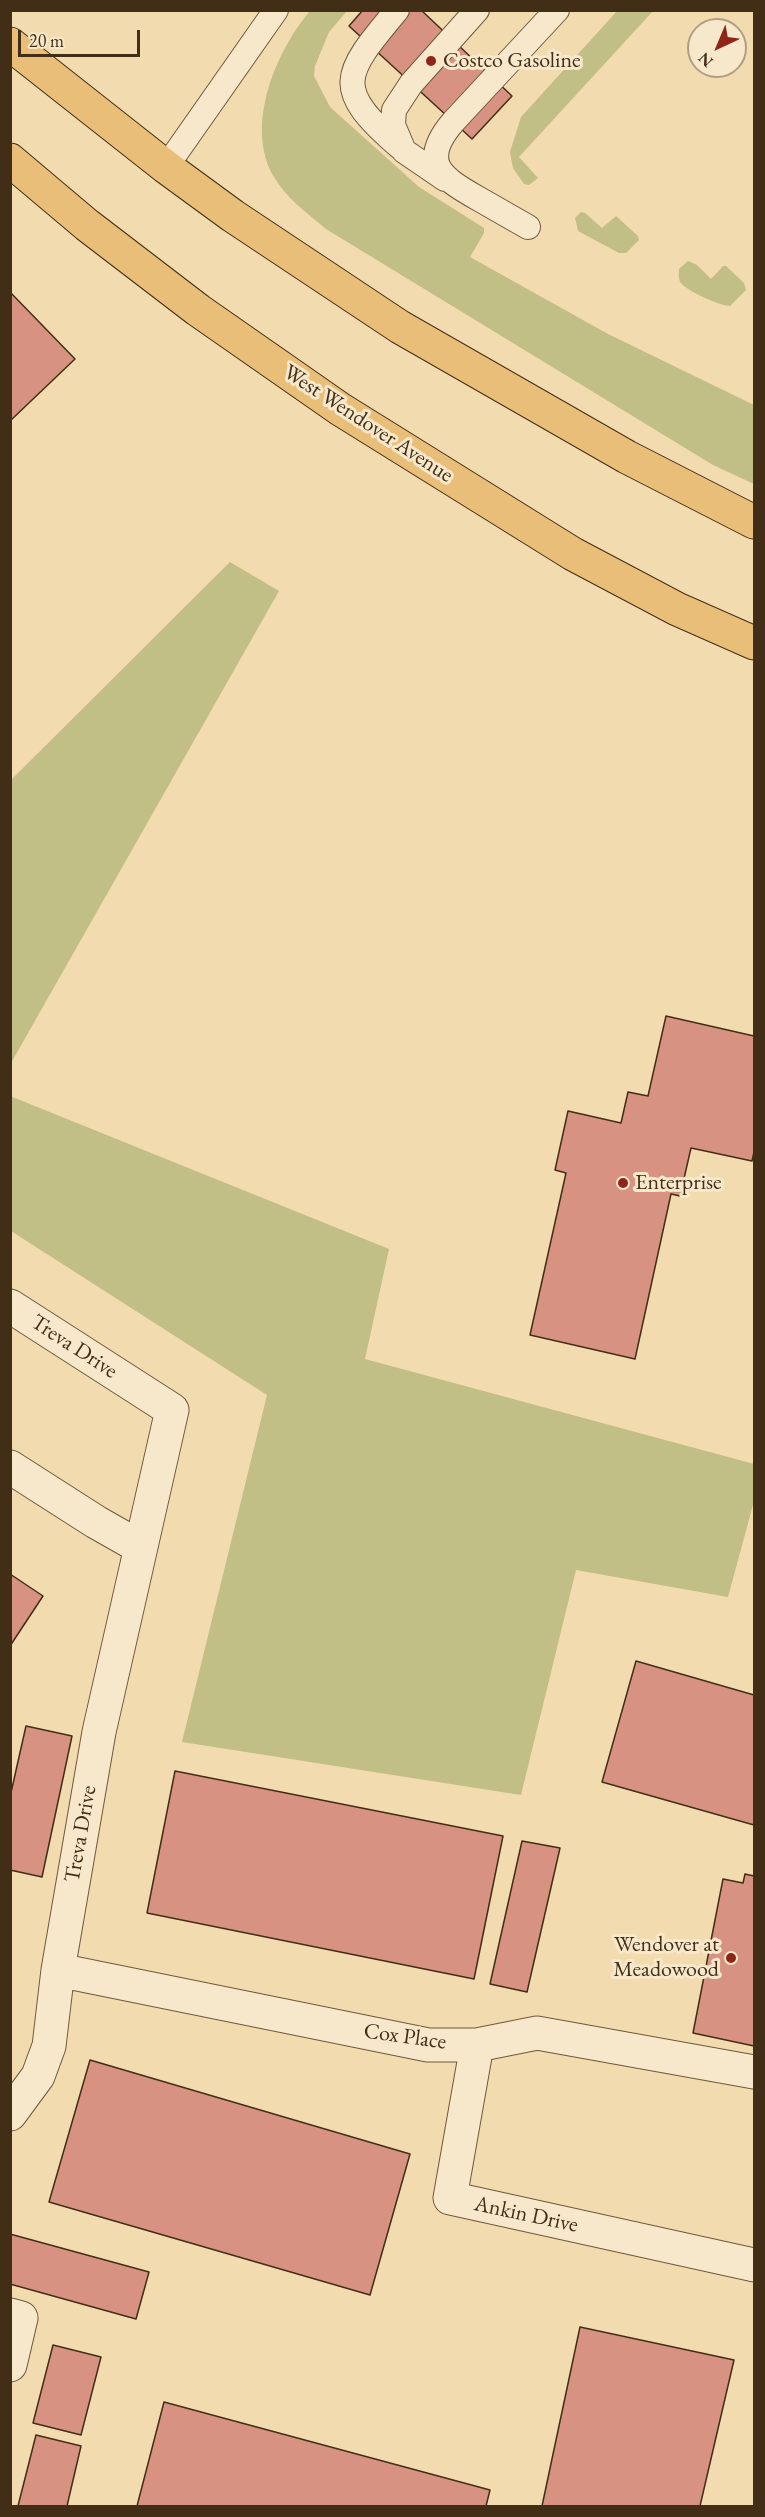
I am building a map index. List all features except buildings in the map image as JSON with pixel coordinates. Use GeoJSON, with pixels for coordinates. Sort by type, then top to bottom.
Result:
{"type":"FeatureCollection","features":[{"type":"Feature","properties":{"kind":"highway"},"geometry":{"type":"LineString","coordinates":[[10,44],[166,167],[233,216],[400,327],[627,457],[754,522]]}},
{"type":"Feature","properties":{"kind":"highway","name":"West Wendover Avenue"},"geometry":{"type":"LineString","coordinates":[[10,160],[87,225],[198,310],[340,409],[573,554],[677,609],[754,643]]}},
{"type":"Feature","properties":{"kind":"street","name":"Treva Drive"},"geometry":{"type":"LineString","coordinates":[[10,1306],[172,1410],[99,1732],[58,1970],[49,2046],[38,2076],[10,2114]]}},
{"type":"Feature","properties":{"kind":"street"},"geometry":{"type":"LineString","coordinates":[[10,1467],[140,1547]]}},
{"type":"Feature","properties":{"kind":"street","name":"Cox Place"},"geometry":{"type":"LineString","coordinates":[[58,1970],[429,2044],[477,2045],[537,2033],[754,2072]]}},
{"type":"Feature","properties":{"kind":"street","name":"Ankin Drive"},"geometry":{"type":"LineString","coordinates":[[477,2045],[450,2198],[754,2265]]}},
{"type":"Feature","properties":{"kind":"street"},"geometry":{"type":"LineString","coordinates":[[10,2315],[21,2318],[10,2366]]}},
{"type":"Feature","properties":{"kind":"lane"},"geometry":{"type":"LineString","coordinates":[[166,167],[276,10]]}},
{"type":"Feature","properties":{"kind":"lane"},"geometry":{"type":"LineString","coordinates":[[397,10],[361,54],[353,69],[352,86],[357,102],[368,118],[404,152],[451,183],[528,227]]}},
{"type":"Feature","properties":{"kind":"lane"},"geometry":{"type":"LineString","coordinates":[[404,152],[393,125],[394,110],[407,90],[477,10]]}},
{"type":"Feature","properties":{"kind":"lane"},"geometry":{"type":"LineString","coordinates":[[451,183],[441,172],[436,160],[437,147],[443,134],[557,10]]}},
{"type":"Feature","properties":{"kind":"shaded area"},"geometry":{"type":"Polygon","coordinates":[[[618,10],[653,11],[519,157],[538,178],[529,185],[524,184],[513,168],[510,152],[521,117],[618,10]]]}},
{"type":"Feature","properties":{"kind":"shaded area"},"geometry":{"type":"Polygon","coordinates":[[[310,11],[347,11],[329,32],[315,66],[314,76],[330,107],[419,187],[484,228],[484,233],[470,257],[608,334],[754,405],[754,484],[713,465],[326,229],[291,198],[274,177],[266,157],[262,135],[263,113],[276,68],[297,28],[310,11]]]}},
{"type":"Feature","properties":{"kind":"shaded area"},"geometry":{"type":"Polygon","coordinates":[[[581,212],[602,228],[616,216],[638,236],[639,240],[626,253],[619,253],[578,231],[575,218],[581,212]]]}},
{"type":"Feature","properties":{"kind":"shaded area"},"geometry":{"type":"Polygon","coordinates":[[[688,261],[697,265],[711,279],[723,266],[726,266],[744,283],[746,290],[730,306],[719,304],[697,294],[679,280],[679,269],[688,261]]]}},
{"type":"Feature","properties":{"kind":"shaded area"},"geometry":{"type":"Polygon","coordinates":[[[230,562],[279,591],[11,1063],[11,780],[230,562]]]}},
{"type":"Feature","properties":{"kind":"shaded area"},"geometry":{"type":"Polygon","coordinates":[[[10,1096],[389,1249],[365,1359],[754,1464],[754,1501],[728,1597],[576,1570],[521,1795],[182,1742],[267,1395],[11,1231],[10,1096]]]}},
{"type":"Feature","properties":{"kind":"place","name":"Costco Gasoline"},"geometry":{"type":"Point","coordinates":[431,61]}},
{"type":"Feature","properties":{"kind":"place","name":"Enterprise"},"geometry":{"type":"Point","coordinates":[623,1183]}},
{"type":"Feature","properties":{"kind":"place","name":"Wendover at Meadowood"},"geometry":{"type":"Point","coordinates":[731,1958]}}]}
